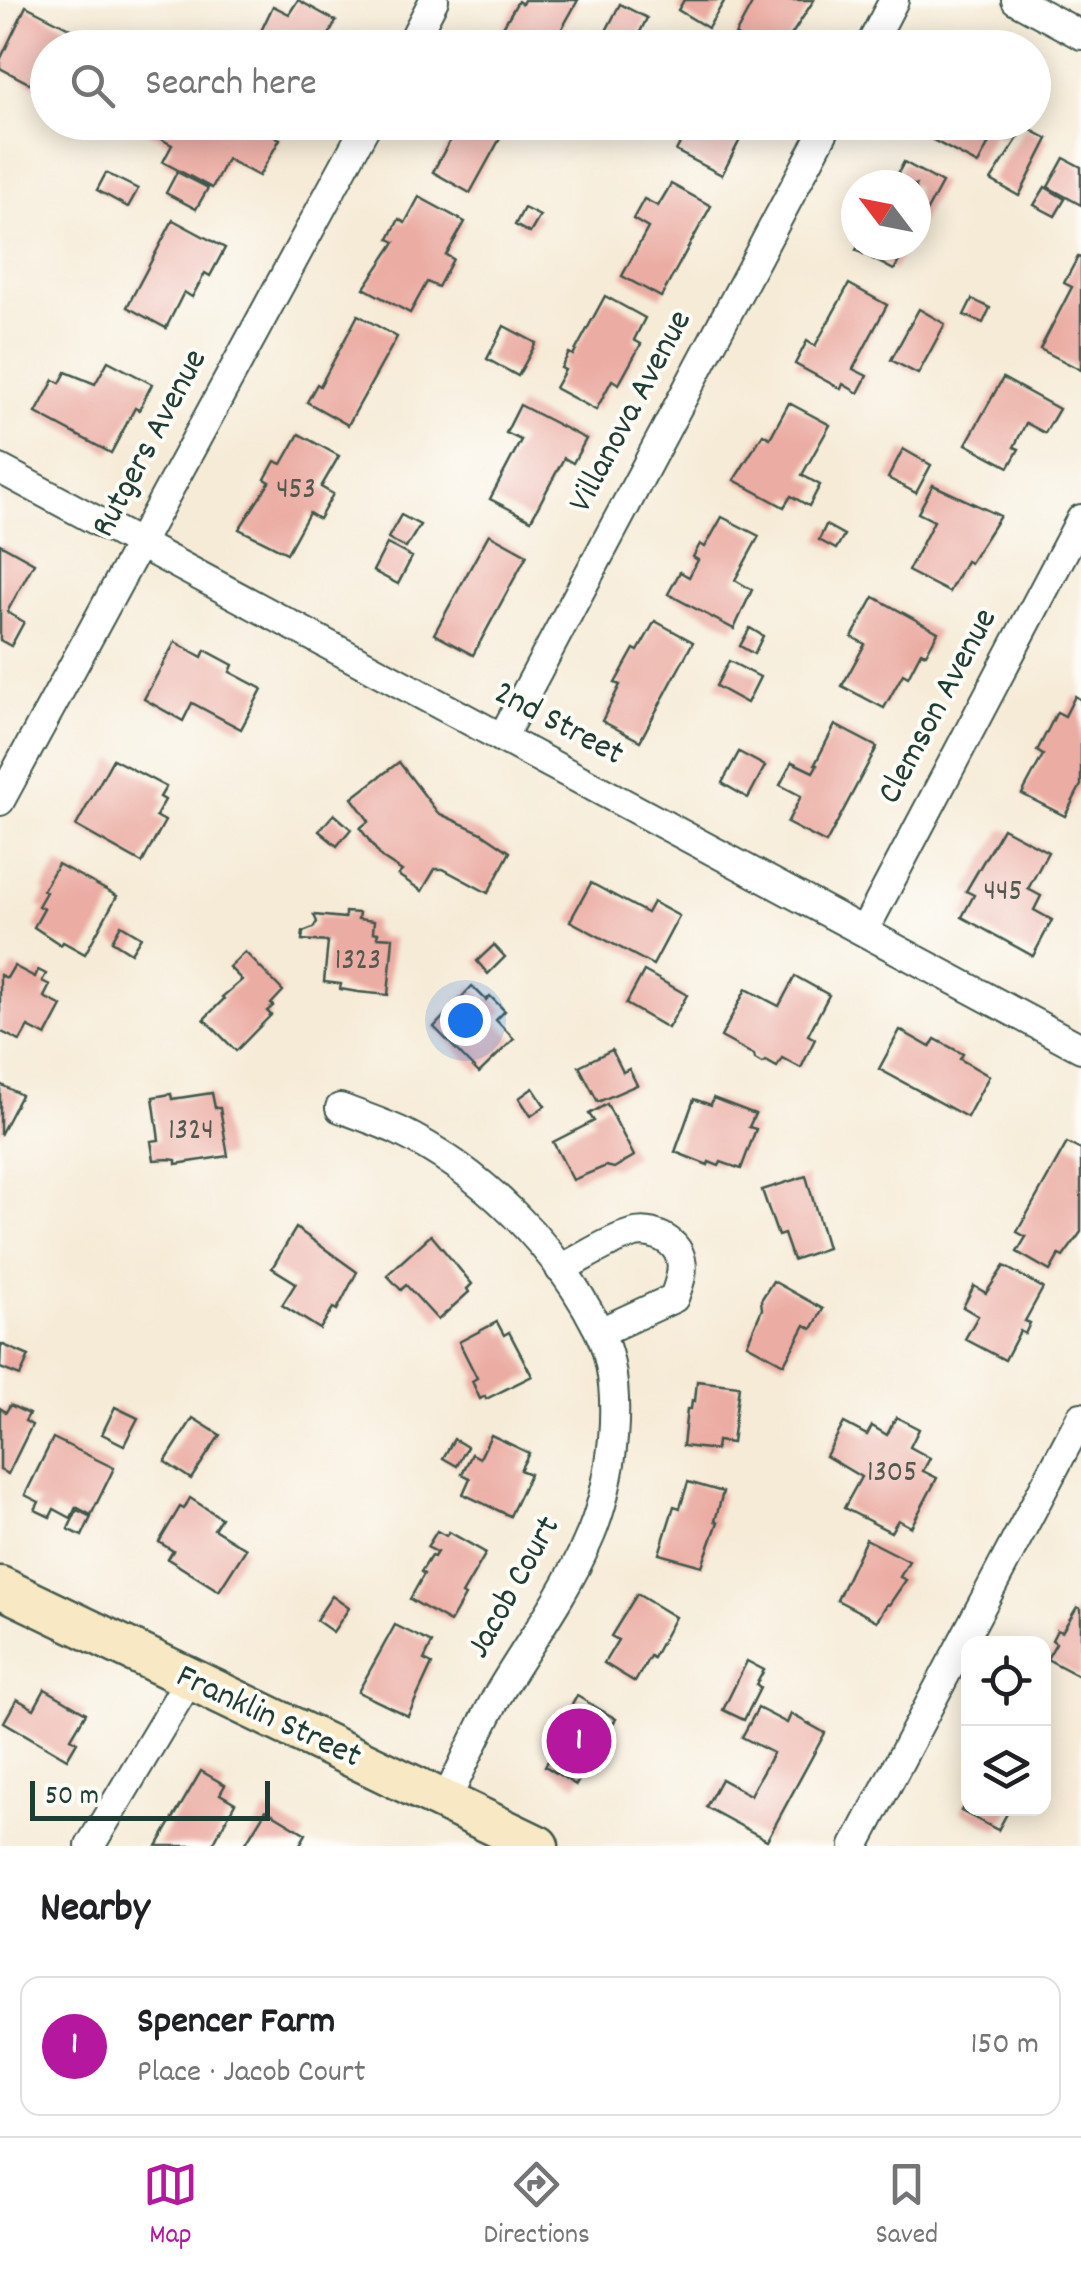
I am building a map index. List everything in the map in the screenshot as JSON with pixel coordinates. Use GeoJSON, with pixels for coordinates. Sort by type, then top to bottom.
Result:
{"type":"FeatureCollection","features":[{"type":"Feature","properties":{"kind":"street"},"geometry":{"type":"LineString","coordinates":[[418,30],[434,0]]}},
{"type":"Feature","properties":{"kind":"street"},"geometry":{"type":"LineString","coordinates":[[878,30],[894,0]]}},
{"type":"Feature","properties":{"kind":"street"},"geometry":{"type":"LineString","coordinates":[[1016,0],[1081,35]]}},
{"type":"Feature","properties":{"kind":"street","name":"Rutgers Avenue"},"geometry":{"type":"LineString","coordinates":[[0,801],[358,140]]}},
{"type":"Feature","properties":{"kind":"street","name":"Villanova Avenue"},"geometry":{"type":"LineString","coordinates":[[502,738],[819,140]]}},
{"type":"Feature","properties":{"kind":"street","name":"2nd Street"},"geometry":{"type":"LineString","coordinates":[[0,470],[1081,1048]]}},
{"type":"Feature","properties":{"kind":"street","name":"Clemson Avenue"},"geometry":{"type":"LineString","coordinates":[[864,931],[1081,519]]}},
{"type":"Feature","properties":{"kind":"street","name":"Jacob Court"},"geometry":{"type":"LineString","coordinates":[[340,1108],[398,1130],[444,1158],[498,1200],[533,1234],[600,1332],[613,1384],[612,1438],[604,1492],[588,1542],[496,1698],[445,1802]]}},
{"type":"Feature","properties":{"kind":"street"},"geometry":{"type":"LineString","coordinates":[[560,1269],[634,1232],[656,1234],[672,1242],[681,1257],[681,1277],[674,1298],[600,1332]]}},
{"type":"Feature","properties":{"kind":"street"},"geometry":{"type":"LineString","coordinates":[[855,1846],[1081,1417]]}},
{"type":"Feature","properties":{"kind":"street","name":"Franklin Street"},"geometry":{"type":"LineString","coordinates":[[0,1587],[538,1846]]}},
{"type":"Feature","properties":{"kind":"street"},"geometry":{"type":"LineString","coordinates":[[90,1846],[188,1680]]}},
{"type":"Feature","properties":{"kind":"building"},"geometry":{"type":"Polygon","coordinates":[[[298,0],[336,21],[332,30],[262,30],[273,6],[289,14],[298,0]]]}},
{"type":"Feature","properties":{"kind":"building"},"geometry":{"type":"Polygon","coordinates":[[[524,0],[578,0],[561,30],[501,30],[518,1],[522,4],[524,0]]]}},
{"type":"Feature","properties":{"kind":"building"},"geometry":{"type":"Polygon","coordinates":[[[684,0],[725,0],[708,28],[678,10],[684,0]]]}},
{"type":"Feature","properties":{"kind":"building"},"geometry":{"type":"Polygon","coordinates":[[[754,0],[814,0],[795,30],[738,30],[754,0]]]}},
{"type":"Feature","properties":{"kind":"building"},"geometry":{"type":"Polygon","coordinates":[[[620,4],[647,18],[641,30],[607,30],[620,4]]]}},
{"type":"Feature","properties":{"kind":"building"},"geometry":{"type":"Polygon","coordinates":[[[26,6],[73,30],[30,30],[30,84],[0,68],[0,60],[26,6]]]}},
{"type":"Feature","properties":{"kind":"building"},"geometry":{"type":"Polygon","coordinates":[[[163,140],[279,140],[259,176],[227,159],[212,188],[163,162],[172,145],[163,140]]]}},
{"type":"Feature","properties":{"kind":"building"},"geometry":{"type":"Polygon","coordinates":[[[450,140],[499,140],[470,193],[433,172],[450,140]]]}},
{"type":"Feature","properties":{"kind":"building"},"geometry":{"type":"Polygon","coordinates":[[[682,140],[740,140],[722,175],[676,151],[682,140]]]}},
{"type":"Feature","properties":{"kind":"building"},"geometry":{"type":"Polygon","coordinates":[[[933,140],[990,140],[978,164],[933,140]]]}},
{"type":"Feature","properties":{"kind":"building"},"geometry":{"type":"Polygon","coordinates":[[[1017,140],[1047,140],[1019,196],[991,180],[1017,140]]]}},
{"type":"Feature","properties":{"kind":"building"},"geometry":{"type":"Polygon","coordinates":[[[1064,158],[1081,167],[1081,205],[1048,187],[1064,158]]]}},
{"type":"Feature","properties":{"kind":"building"},"geometry":{"type":"Polygon","coordinates":[[[904,162],[918,170],[900,170],[904,162]]]}},
{"type":"Feature","properties":{"kind":"building"},"geometry":{"type":"Polygon","coordinates":[[[177,172],[208,188],[196,209],[166,193],[177,172]]]}},
{"type":"Feature","properties":{"kind":"building"},"geometry":{"type":"Polygon","coordinates":[[[106,173],[138,189],[128,207],[97,190],[106,173]]]}},
{"type":"Feature","properties":{"kind":"building"},"geometry":{"type":"Polygon","coordinates":[[[931,177],[942,183],[931,203],[931,177]]]}},
{"type":"Feature","properties":{"kind":"building"},"geometry":{"type":"Polygon","coordinates":[[[671,184],[711,206],[661,297],[622,276],[648,228],[633,219],[644,199],[658,206],[671,184]]]}},
{"type":"Feature","properties":{"kind":"building"},"geometry":{"type":"Polygon","coordinates":[[[1045,187],[1065,199],[1055,216],[1034,205],[1045,187]]]}},
{"type":"Feature","properties":{"kind":"building"},"geometry":{"type":"Polygon","coordinates":[[[419,197],[465,222],[446,255],[453,259],[438,287],[427,282],[410,313],[364,288],[395,242],[389,239],[399,219],[405,223],[419,197]]]}},
{"type":"Feature","properties":{"kind":"building"},"geometry":{"type":"Polygon","coordinates":[[[524,208],[540,216],[530,233],[515,225],[524,208]]]}},
{"type":"Feature","properties":{"kind":"building"},"geometry":{"type":"Polygon","coordinates":[[[173,220],[225,248],[210,276],[205,273],[192,297],[184,292],[166,328],[127,307],[173,220]]]}},
{"type":"Feature","properties":{"kind":"building"},"geometry":{"type":"Polygon","coordinates":[[[1078,257],[1081,370],[1040,349],[1072,287],[1064,283],[1078,257]]]}},
{"type":"Feature","properties":{"kind":"building"},"geometry":{"type":"Polygon","coordinates":[[[875,260],[900,260],[894,270],[875,260]]]}},
{"type":"Feature","properties":{"kind":"building"},"geometry":{"type":"Polygon","coordinates":[[[849,284],[887,305],[853,369],[867,376],[858,393],[843,384],[841,389],[795,364],[807,341],[815,346],[849,284]]]}},
{"type":"Feature","properties":{"kind":"building"},"geometry":{"type":"Polygon","coordinates":[[[605,296],[645,318],[634,340],[641,344],[619,384],[612,380],[596,410],[555,388],[569,353],[573,355],[605,296]]]}},
{"type":"Feature","properties":{"kind":"building"},"geometry":{"type":"Polygon","coordinates":[[[972,299],[990,308],[983,323],[964,315],[972,299]]]}},
{"type":"Feature","properties":{"kind":"building"},"geometry":{"type":"Polygon","coordinates":[[[919,309],[945,324],[918,374],[891,360],[919,309]]]}},
{"type":"Feature","properties":{"kind":"building"},"geometry":{"type":"Polygon","coordinates":[[[358,315],[397,337],[348,425],[307,402],[317,384],[320,386],[358,315]]]}},
{"type":"Feature","properties":{"kind":"building"},"geometry":{"type":"Polygon","coordinates":[[[504,326],[536,343],[518,376],[487,359],[504,326]]]}},
{"type":"Feature","properties":{"kind":"building"},"geometry":{"type":"Polygon","coordinates":[[[108,361],[152,384],[111,453],[36,413],[54,380],[60,383],[66,372],[95,384],[108,361]]]}},
{"type":"Feature","properties":{"kind":"building"},"geometry":{"type":"Polygon","coordinates":[[[1003,378],[1059,409],[1045,433],[1026,423],[1009,467],[966,444],[1003,378]]]}},
{"type":"Feature","properties":{"kind":"building"},"geometry":{"type":"Polygon","coordinates":[[[789,403],[830,425],[802,475],[820,485],[809,506],[791,496],[784,507],[734,480],[763,434],[770,438],[789,403]]]}},
{"type":"Feature","properties":{"kind":"building"},"geometry":{"type":"Polygon","coordinates":[[[520,405],[586,439],[573,463],[564,458],[531,520],[490,499],[521,440],[506,433],[520,405]]]}},
{"type":"Feature","properties":{"kind":"building"},"geometry":{"type":"Polygon","coordinates":[[[299,434],[339,456],[321,487],[333,494],[319,519],[309,513],[287,553],[239,529],[270,482],[265,479],[275,461],[282,464],[299,434]]]}},
{"type":"Feature","properties":{"kind":"building"},"geometry":{"type":"Polygon","coordinates":[[[903,449],[931,465],[916,493],[888,478],[903,449]]]}},
{"type":"Feature","properties":{"kind":"building"},"geometry":{"type":"Polygon","coordinates":[[[933,485],[1000,516],[970,563],[966,561],[949,592],[908,571],[934,521],[918,513],[933,485]]]}},
{"type":"Feature","properties":{"kind":"building"},"geometry":{"type":"Polygon","coordinates":[[[401,515],[420,525],[406,548],[388,538],[401,515]]]}},
{"type":"Feature","properties":{"kind":"building"},"geometry":{"type":"Polygon","coordinates":[[[722,517],[759,536],[735,580],[752,590],[734,629],[668,594],[680,572],[689,577],[698,560],[693,557],[700,544],[705,547],[722,517]]]}},
{"type":"Feature","properties":{"kind":"building"},"geometry":{"type":"Polygon","coordinates":[[[826,525],[844,535],[836,549],[819,540],[826,525]]]}},
{"type":"Feature","properties":{"kind":"building"},"geometry":{"type":"Polygon","coordinates":[[[489,534],[527,555],[473,655],[434,634],[489,534]]]}},
{"type":"Feature","properties":{"kind":"building"},"geometry":{"type":"Polygon","coordinates":[[[0,544],[34,563],[7,612],[24,622],[11,646],[0,640],[0,544]]]}},
{"type":"Feature","properties":{"kind":"building"},"geometry":{"type":"Polygon","coordinates":[[[387,544],[412,557],[398,584],[373,571],[387,544]]]}},
{"type":"Feature","properties":{"kind":"building"},"geometry":{"type":"Polygon","coordinates":[[[874,597],[938,632],[926,654],[921,652],[908,677],[903,674],[884,708],[842,686],[865,644],[852,637],[874,597]]]}},
{"type":"Feature","properties":{"kind":"building"},"geometry":{"type":"Polygon","coordinates":[[[655,621],[693,642],[640,741],[602,721],[620,685],[615,683],[655,621]]]}},
{"type":"Feature","properties":{"kind":"building"},"geometry":{"type":"Polygon","coordinates":[[[750,628],[763,636],[754,654],[740,646],[750,628]]]}},
{"type":"Feature","properties":{"kind":"building"},"geometry":{"type":"Polygon","coordinates":[[[175,642],[202,657],[205,650],[233,665],[230,672],[262,689],[241,729],[192,703],[183,721],[144,699],[175,642]]]}},
{"type":"Feature","properties":{"kind":"building"},"geometry":{"type":"Polygon","coordinates":[[[729,661],[760,677],[747,703],[716,686],[729,661]]]}},
{"type":"Feature","properties":{"kind":"building"},"geometry":{"type":"Polygon","coordinates":[[[1075,696],[1081,700],[1081,785],[1065,816],[1022,794],[1043,755],[1037,751],[1057,712],[1065,716],[1075,696]]]}},
{"type":"Feature","properties":{"kind":"building"},"geometry":{"type":"Polygon","coordinates":[[[835,725],[877,747],[826,843],[787,823],[801,796],[780,785],[792,762],[813,772],[835,725]]]}},
{"type":"Feature","properties":{"kind":"building"},"geometry":{"type":"Polygon","coordinates":[[[739,752],[765,766],[748,798],[722,783],[739,752]]]}},
{"type":"Feature","properties":{"kind":"building"},"geometry":{"type":"Polygon","coordinates":[[[113,759],[166,787],[160,797],[165,800],[156,816],[165,821],[142,863],[76,826],[113,759]]]}},
{"type":"Feature","properties":{"kind":"building"},"geometry":{"type":"Polygon","coordinates":[[[399,762],[438,813],[482,833],[510,852],[488,893],[443,869],[435,869],[422,891],[398,875],[402,871],[382,858],[360,828],[369,821],[352,798],[399,762]]]}},
{"type":"Feature","properties":{"kind":"building"},"geometry":{"type":"Polygon","coordinates":[[[334,814],[351,829],[337,846],[319,831],[334,814]]]}},
{"type":"Feature","properties":{"kind":"building"},"geometry":{"type":"Polygon","coordinates":[[[1003,828],[1048,852],[1028,889],[1041,896],[1034,910],[1052,920],[1033,956],[962,917],[974,895],[966,891],[1003,828]]]}},
{"type":"Feature","properties":{"kind":"building"},"geometry":{"type":"Polygon","coordinates":[[[58,864],[117,896],[85,954],[63,942],[61,945],[34,927],[44,909],[38,906],[46,892],[43,890],[58,864]]]}},
{"type":"Feature","properties":{"kind":"building"},"geometry":{"type":"Polygon","coordinates":[[[591,883],[647,913],[653,902],[679,916],[653,965],[570,921],[591,883]]]}},
{"type":"Feature","properties":{"kind":"building"},"geometry":{"type":"Polygon","coordinates":[[[345,912],[359,913],[358,919],[374,921],[373,932],[378,933],[377,937],[393,938],[388,995],[340,989],[341,984],[324,982],[328,942],[302,940],[303,932],[317,922],[314,915],[345,918],[345,912]]]}},
{"type":"Feature","properties":{"kind":"building"},"geometry":{"type":"Polygon","coordinates":[[[121,925],[141,937],[131,953],[112,941],[121,925]]]}},
{"type":"Feature","properties":{"kind":"building"},"geometry":{"type":"Polygon","coordinates":[[[494,945],[505,957],[488,974],[477,961],[494,945]]]}},
{"type":"Feature","properties":{"kind":"building"},"geometry":{"type":"Polygon","coordinates":[[[245,952],[283,991],[267,1011],[271,1015],[236,1051],[204,1019],[242,980],[229,967],[245,952]]]}},
{"type":"Feature","properties":{"kind":"building"},"geometry":{"type":"Polygon","coordinates":[[[14,966],[35,977],[38,970],[46,974],[42,981],[50,985],[44,997],[62,1006],[46,1036],[28,1027],[20,1041],[0,1031],[0,975],[7,978],[14,966]]]}},
{"type":"Feature","properties":{"kind":"building"},"geometry":{"type":"Polygon","coordinates":[[[644,971],[687,995],[668,1028],[626,1004],[644,971]]]}},
{"type":"Feature","properties":{"kind":"building"},"geometry":{"type":"Polygon","coordinates":[[[795,976],[829,995],[808,1035],[815,1039],[801,1068],[782,1058],[777,1067],[762,1063],[721,1037],[746,989],[779,1006],[795,976]]]}},
{"type":"Feature","properties":{"kind":"building"},"geometry":{"type":"Polygon","coordinates":[[[472,986],[505,1011],[496,1020],[514,1039],[479,1073],[434,1027],[472,986]]]}},
{"type":"Feature","properties":{"kind":"building"},"geometry":{"type":"Polygon","coordinates":[[[900,1030],[930,1047],[935,1039],[963,1054],[960,1059],[989,1076],[967,1117],[879,1069],[900,1030]]]}},
{"type":"Feature","properties":{"kind":"building"},"geometry":{"type":"Polygon","coordinates":[[[612,1050],[623,1072],[629,1069],[637,1085],[598,1102],[579,1066],[612,1050]]]}},
{"type":"Feature","properties":{"kind":"building"},"geometry":{"type":"Polygon","coordinates":[[[0,1084],[21,1095],[0,1135],[0,1084]]]}},
{"type":"Feature","properties":{"kind":"building"},"geometry":{"type":"Polygon","coordinates":[[[533,1088],[545,1106],[531,1116],[519,1098],[533,1088]]]}},
{"type":"Feature","properties":{"kind":"building"},"geometry":{"type":"Polygon","coordinates":[[[212,1093],[215,1108],[220,1108],[228,1156],[176,1164],[176,1160],[154,1160],[151,1141],[159,1140],[153,1097],[171,1094],[172,1099],[212,1093]]]}},
{"type":"Feature","properties":{"kind":"building"},"geometry":{"type":"Polygon","coordinates":[[[713,1098],[755,1114],[749,1127],[756,1129],[741,1169],[721,1162],[719,1166],[709,1162],[708,1165],[675,1152],[694,1099],[711,1105],[713,1098]]]}},
{"type":"Feature","properties":{"kind":"building"},"geometry":{"type":"Polygon","coordinates":[[[607,1104],[634,1156],[614,1168],[606,1166],[573,1180],[553,1142],[594,1121],[589,1114],[607,1104]]]}},
{"type":"Feature","properties":{"kind":"building"},"geometry":{"type":"Polygon","coordinates":[[[1067,1143],[1081,1150],[1081,1232],[1050,1271],[1017,1252],[1026,1237],[1017,1232],[1067,1143]]]}},
{"type":"Feature","properties":{"kind":"building"},"geometry":{"type":"Polygon","coordinates":[[[806,1176],[827,1248],[793,1260],[784,1234],[778,1236],[762,1190],[806,1176]]]}},
{"type":"Feature","properties":{"kind":"building"},"geometry":{"type":"Polygon","coordinates":[[[296,1228],[357,1272],[337,1310],[333,1308],[320,1329],[282,1305],[296,1283],[272,1268],[296,1228]]]}},
{"type":"Feature","properties":{"kind":"building"},"geometry":{"type":"Polygon","coordinates":[[[431,1235],[472,1284],[469,1292],[438,1320],[406,1285],[401,1290],[387,1275],[431,1235]]]}},
{"type":"Feature","properties":{"kind":"building"},"geometry":{"type":"Polygon","coordinates":[[[1004,1266],[1043,1288],[1025,1321],[1030,1323],[1025,1334],[1020,1331],[1005,1360],[965,1339],[978,1316],[963,1307],[974,1286],[986,1293],[1004,1266]]]}},
{"type":"Feature","properties":{"kind":"building"},"geometry":{"type":"Polygon","coordinates":[[[773,1281],[823,1309],[812,1329],[805,1325],[784,1364],[747,1344],[762,1309],[761,1300],[773,1281]]]}},
{"type":"Feature","properties":{"kind":"building"},"geometry":{"type":"Polygon","coordinates":[[[497,1322],[504,1335],[509,1332],[532,1376],[480,1399],[472,1381],[477,1378],[459,1342],[497,1322]]]}},
{"type":"Feature","properties":{"kind":"building"},"geometry":{"type":"Polygon","coordinates":[[[1,1344],[29,1356],[20,1376],[0,1368],[1,1344]]]}},
{"type":"Feature","properties":{"kind":"building"},"geometry":{"type":"Polygon","coordinates":[[[697,1381],[739,1386],[732,1443],[717,1441],[716,1450],[683,1446],[687,1409],[695,1401],[697,1381]]]}},
{"type":"Feature","properties":{"kind":"building"},"geometry":{"type":"Polygon","coordinates":[[[10,1405],[29,1414],[25,1421],[32,1425],[8,1474],[0,1470],[0,1408],[6,1412],[10,1405]]]}},
{"type":"Feature","properties":{"kind":"building"},"geometry":{"type":"Polygon","coordinates":[[[115,1407],[138,1418],[124,1445],[102,1434],[115,1407]]]}},
{"type":"Feature","properties":{"kind":"building"},"geometry":{"type":"Polygon","coordinates":[[[896,1417],[919,1429],[910,1447],[930,1458],[923,1471],[937,1478],[911,1527],[898,1520],[891,1532],[844,1508],[861,1477],[826,1456],[844,1423],[867,1435],[872,1426],[887,1435],[896,1417]]]}},
{"type":"Feature","properties":{"kind":"building"},"geometry":{"type":"Polygon","coordinates":[[[193,1418],[220,1435],[191,1479],[165,1462],[193,1418]]]}},
{"type":"Feature","properties":{"kind":"building"},"geometry":{"type":"Polygon","coordinates":[[[491,1435],[529,1453],[520,1470],[530,1474],[510,1516],[463,1494],[470,1478],[462,1474],[472,1454],[480,1458],[491,1435]]]}},
{"type":"Feature","properties":{"kind":"building"},"geometry":{"type":"Polygon","coordinates":[[[53,1438],[114,1468],[91,1515],[76,1507],[71,1518],[54,1509],[50,1517],[35,1510],[39,1502],[25,1495],[53,1438]]]}},
{"type":"Feature","properties":{"kind":"building"},"geometry":{"type":"Polygon","coordinates":[[[454,1439],[467,1447],[457,1466],[443,1458],[454,1439]]]}},
{"type":"Feature","properties":{"kind":"building"},"geometry":{"type":"Polygon","coordinates":[[[688,1482],[723,1492],[715,1521],[718,1522],[702,1566],[659,1554],[674,1506],[680,1508],[688,1482]]]}},
{"type":"Feature","properties":{"kind":"building"},"geometry":{"type":"Polygon","coordinates":[[[190,1498],[221,1518],[214,1529],[246,1549],[219,1591],[168,1559],[173,1551],[159,1542],[190,1498]]]}},
{"type":"Feature","properties":{"kind":"building"},"geometry":{"type":"Polygon","coordinates":[[[77,1510],[91,1517],[82,1536],[68,1529],[77,1510]]]}},
{"type":"Feature","properties":{"kind":"building"},"geometry":{"type":"Polygon","coordinates":[[[437,1531],[446,1536],[449,1532],[486,1553],[450,1622],[410,1599],[424,1574],[421,1572],[437,1552],[427,1547],[437,1531]]]}},
{"type":"Feature","properties":{"kind":"building"},"geometry":{"type":"Polygon","coordinates":[[[866,1539],[909,1561],[900,1577],[906,1580],[877,1621],[837,1600],[866,1539]]]}},
{"type":"Feature","properties":{"kind":"building"},"geometry":{"type":"Polygon","coordinates":[[[637,1594],[675,1617],[635,1682],[604,1663],[618,1640],[611,1636],[637,1594]]]}},
{"type":"Feature","properties":{"kind":"building"},"geometry":{"type":"Polygon","coordinates":[[[332,1596],[349,1608],[333,1632],[316,1620],[332,1596]]]}},
{"type":"Feature","properties":{"kind":"building"},"geometry":{"type":"Polygon","coordinates":[[[1077,1607],[1081,1609],[1081,1677],[1051,1661],[1056,1643],[1052,1640],[1057,1630],[1062,1632],[1077,1607]]]}},
{"type":"Feature","properties":{"kind":"building"},"geometry":{"type":"Polygon","coordinates":[[[395,1625],[432,1643],[424,1660],[432,1664],[408,1716],[358,1692],[395,1625]]]}},
{"type":"Feature","properties":{"kind":"building"},"geometry":{"type":"Polygon","coordinates":[[[747,1661],[764,1670],[744,1720],[723,1710],[747,1661]]]}},
{"type":"Feature","properties":{"kind":"building"},"geometry":{"type":"Polygon","coordinates":[[[45,1689],[86,1713],[71,1738],[77,1742],[67,1759],[4,1722],[17,1699],[34,1709],[45,1689]]]}},
{"type":"Feature","properties":{"kind":"building"},"geometry":{"type":"Polygon","coordinates":[[[577,1696],[616,1719],[576,1785],[545,1766],[559,1743],[552,1739],[577,1696]]]}},
{"type":"Feature","properties":{"kind":"building"},"geometry":{"type":"Polygon","coordinates":[[[758,1708],[787,1723],[791,1714],[825,1733],[767,1840],[706,1807],[721,1779],[750,1795],[773,1753],[742,1737],[758,1708]]]}},
{"type":"Feature","properties":{"kind":"building"},"geometry":{"type":"Polygon","coordinates":[[[201,1771],[225,1785],[220,1794],[235,1803],[214,1842],[211,1846],[157,1846],[201,1771]]]}},
{"type":"Feature","properties":{"kind":"building"},"geometry":{"type":"Polygon","coordinates":[[[266,1810],[306,1834],[299,1846],[244,1846],[266,1810]]]}},
{"type":"Feature","properties":{"kind":"building"},"geometry":{"type":"Polygon","coordinates":[[[971,1816],[1006,1816],[998,1830],[971,1816]]]}},
{"type":"Feature","properties":{"kind":"place","name":"Spencer Farm"},"geometry":{"type":"Point","coordinates":[579,1741]}}]}
